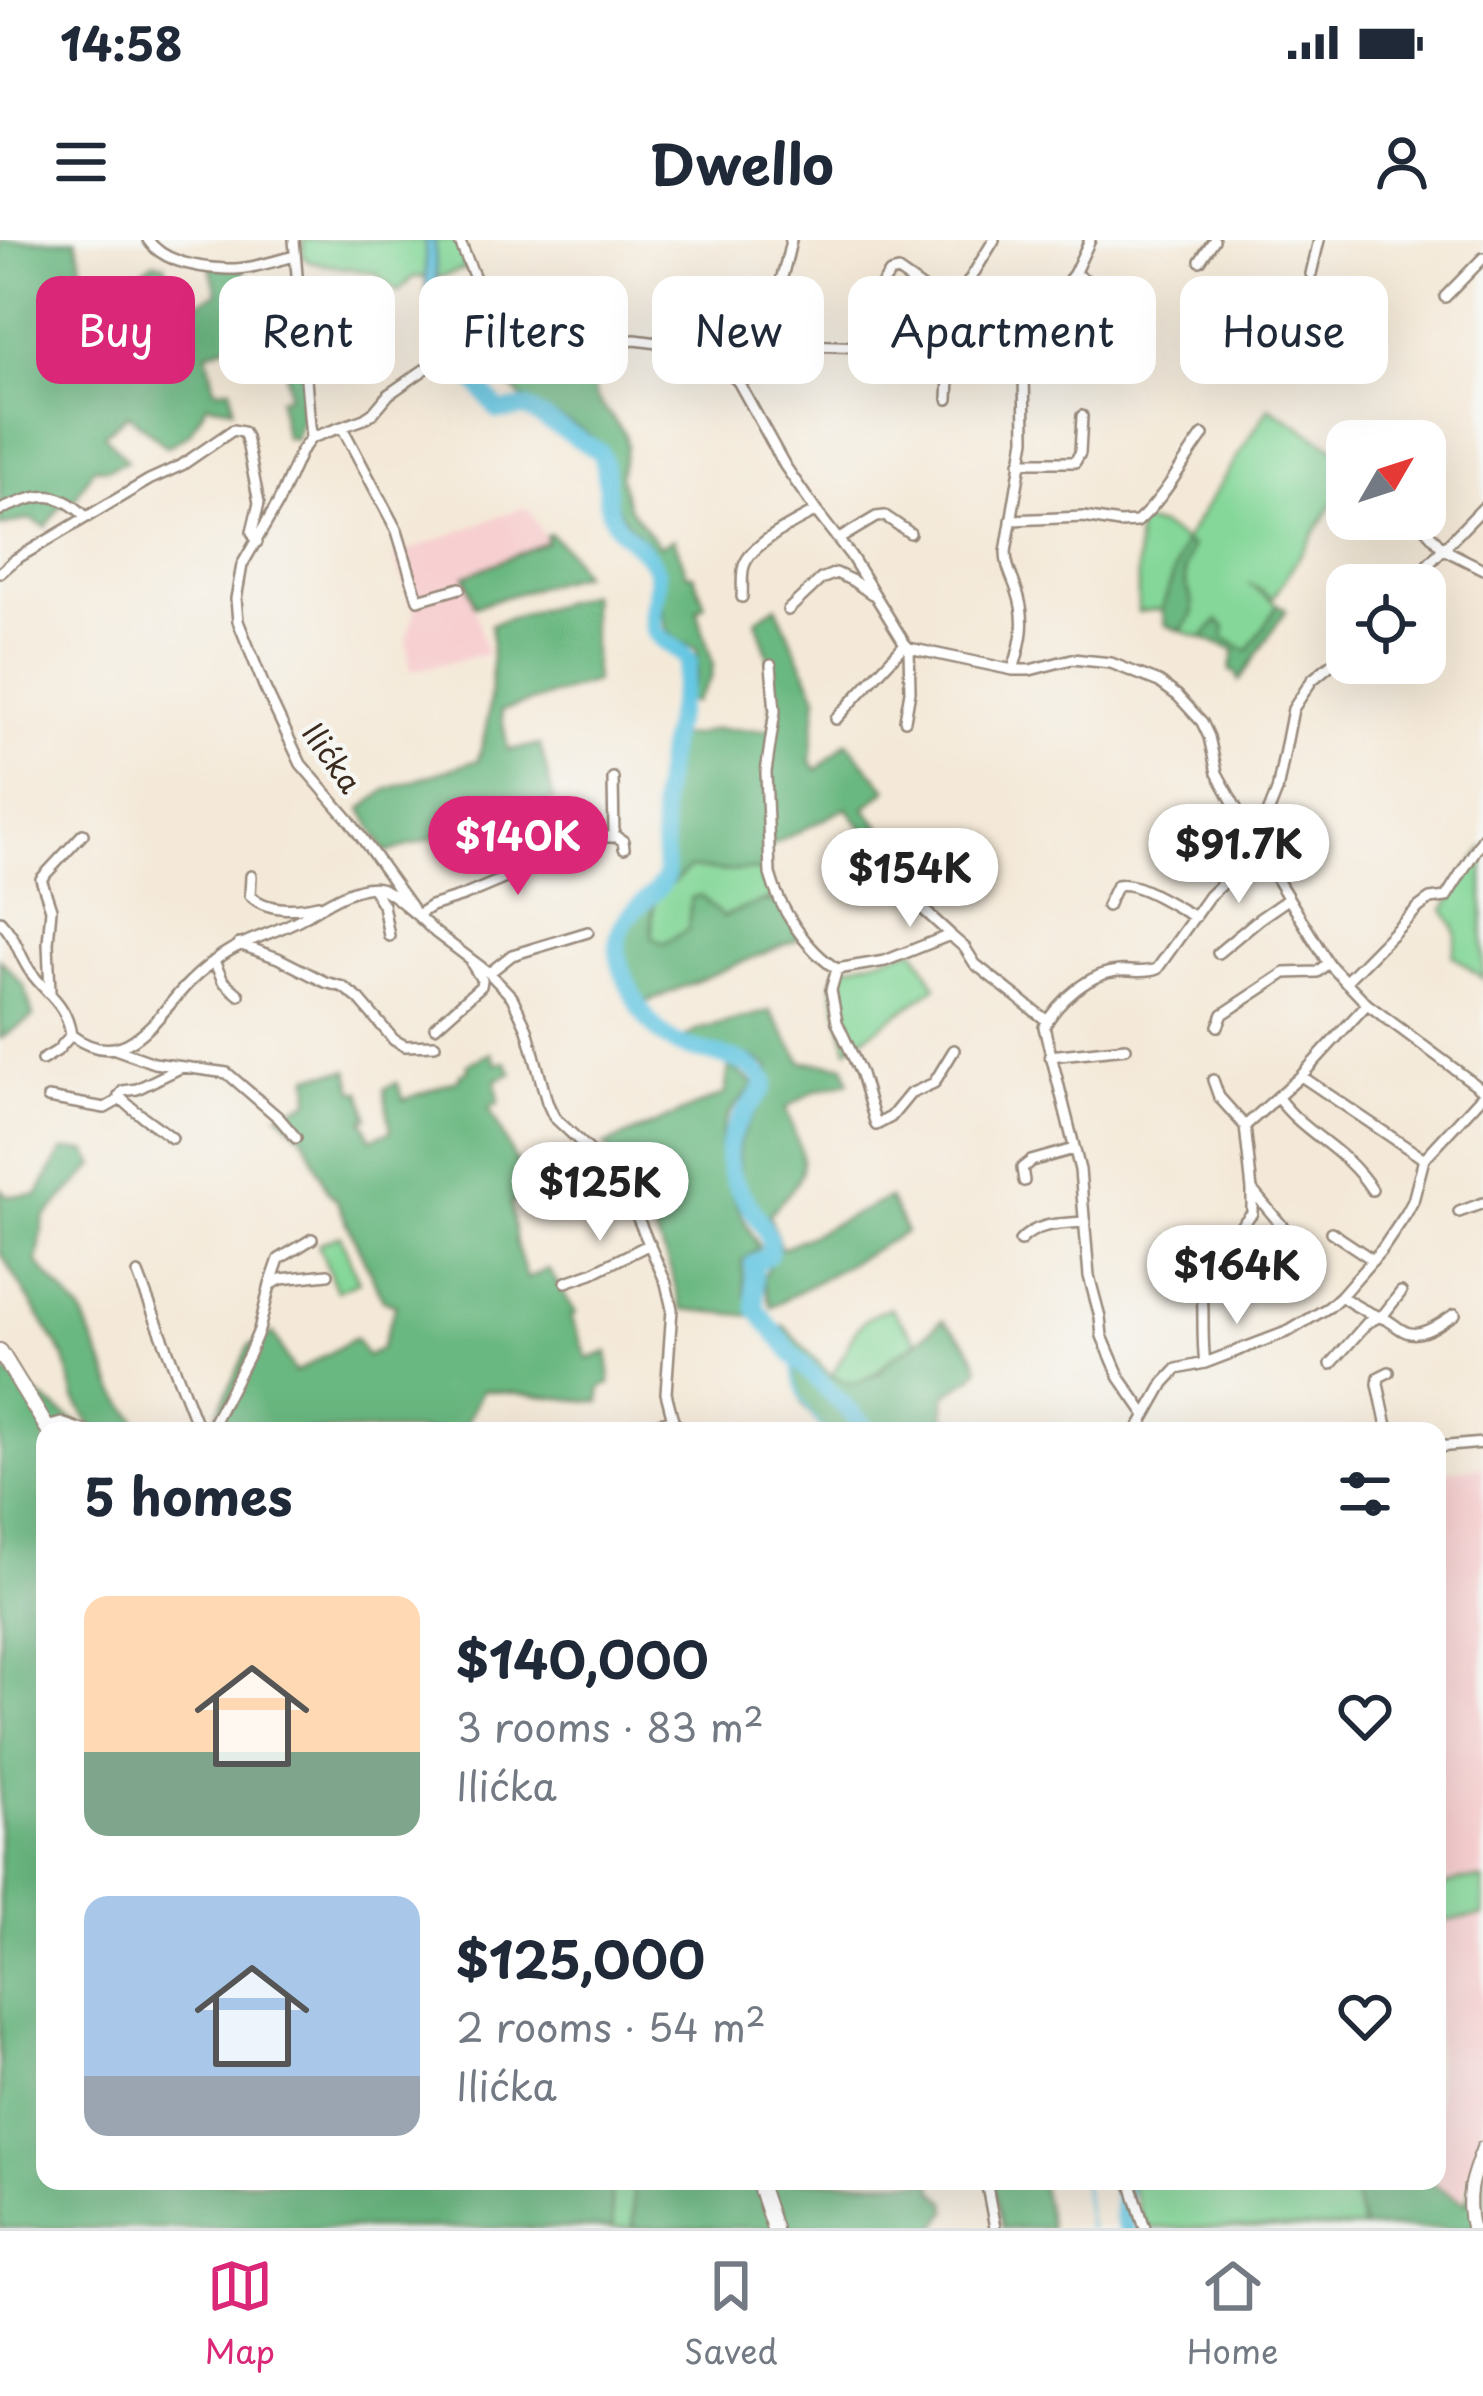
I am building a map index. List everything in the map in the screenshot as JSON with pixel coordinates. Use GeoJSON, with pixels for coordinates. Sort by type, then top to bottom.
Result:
{"type":"FeatureCollection","features":[{"type":"Feature","properties":{"kind":"main road"},"geometry":{"type":"LineString","coordinates":[[0,1351],[44,1422]]}},
{"type":"Feature","properties":{"kind":"main road"},"geometry":{"type":"LineString","coordinates":[[761,2190],[774,2228]]}},
{"type":"Feature","properties":{"kind":"street"},"geometry":{"type":"LineString","coordinates":[[148,240],[170,260],[228,269],[295,256]]}},
{"type":"Feature","properties":{"kind":"street"},"geometry":{"type":"LineString","coordinates":[[294,240],[311,438],[374,413],[389,394],[419,373]]}},
{"type":"Feature","properties":{"kind":"street"},"geometry":{"type":"LineString","coordinates":[[459,240],[474,276]]}},
{"type":"Feature","properties":{"kind":"street"},"geometry":{"type":"LineString","coordinates":[[783,276],[791,240]]}},
{"type":"Feature","properties":{"kind":"street"},"geometry":{"type":"LineString","coordinates":[[972,276],[994,240]]}},
{"type":"Feature","properties":{"kind":"street"},"geometry":{"type":"LineString","coordinates":[[1079,276],[1075,274],[1090,240]]}},
{"type":"Feature","properties":{"kind":"street"},"geometry":{"type":"LineString","coordinates":[[1200,261],[1214,240]]}},
{"type":"Feature","properties":{"kind":"street"},"geometry":{"type":"LineString","coordinates":[[1311,274],[1319,240]]}},
{"type":"Feature","properties":{"kind":"street"},"geometry":{"type":"LineString","coordinates":[[1445,298],[1483,258]]}},
{"type":"Feature","properties":{"kind":"street"},"geometry":{"type":"LineString","coordinates":[[740,384],[785,466],[839,539],[907,646],[910,691],[905,721]]}},
{"type":"Feature","properties":{"kind":"street"},"geometry":{"type":"LineString","coordinates":[[948,399],[949,384]]}},
{"type":"Feature","properties":{"kind":"street"},"geometry":{"type":"LineString","coordinates":[[1013,670],[1024,617],[1006,560],[1025,439],[1025,384]]}},
{"type":"Feature","properties":{"kind":"street"},"geometry":{"type":"LineString","coordinates":[[1020,462],[1075,462],[1082,416]]}},
{"type":"Feature","properties":{"kind":"street"},"geometry":{"type":"LineString","coordinates":[[0,573],[16,559],[238,429],[246,437],[259,502],[252,532],[257,542]]}},
{"type":"Feature","properties":{"kind":"street"},"geometry":{"type":"LineString","coordinates":[[343,429],[397,531],[418,600],[460,588]]}},
{"type":"Feature","properties":{"kind":"street"},"geometry":{"type":"LineString","coordinates":[[1011,520],[1084,517],[1137,522],[1161,499],[1203,435]]}},
{"type":"Feature","properties":{"kind":"street","name":"Ilićka"},"geometry":{"type":"LineString","coordinates":[[311,438],[242,566],[238,621],[301,764],[368,844],[417,915],[503,986],[520,1011],[554,1117],[621,1187],[650,1244],[672,1309],[666,1393],[673,1420]]}},
{"type":"Feature","properties":{"kind":"street"},"geometry":{"type":"LineString","coordinates":[[0,510],[46,495],[66,500],[86,518]]}},
{"type":"Feature","properties":{"kind":"street"},"geometry":{"type":"LineString","coordinates":[[1429,564],[1483,508]]}},
{"type":"Feature","properties":{"kind":"street"},"geometry":{"type":"LineString","coordinates":[[742,597],[748,558],[816,511]]}},
{"type":"Feature","properties":{"kind":"street"},"geometry":{"type":"LineString","coordinates":[[839,539],[885,516],[910,532]]}},
{"type":"Feature","properties":{"kind":"street"},"geometry":{"type":"LineString","coordinates":[[1435,540],[1443,549],[1483,568]]}},
{"type":"Feature","properties":{"kind":"street"},"geometry":{"type":"LineString","coordinates":[[788,610],[821,579],[836,573],[880,600]]}},
{"type":"Feature","properties":{"kind":"street"},"geometry":{"type":"LineString","coordinates":[[907,646],[1013,670],[1072,659],[1111,663],[1168,688],[1202,722],[1217,773],[1328,962],[1367,1004],[1483,1093],[1424,1159],[1413,1201],[1383,1247],[1341,1296],[1289,1331],[1177,1370],[1141,1422]]}},
{"type":"Feature","properties":{"kind":"street"},"geometry":{"type":"LineString","coordinates":[[836,719],[907,646]]}},
{"type":"Feature","properties":{"kind":"street"},"geometry":{"type":"LineString","coordinates":[[771,665],[775,711],[766,772],[770,874],[788,912],[814,950],[837,969],[885,961],[950,934]]}},
{"type":"Feature","properties":{"kind":"street"},"geometry":{"type":"LineString","coordinates":[[1145,1414],[1120,1378],[1102,1336],[1089,1276],[1079,1170],[1044,1027],[1067,998],[1100,975],[1157,969],[1209,896],[1259,850],[1277,791],[1293,709],[1326,668]]}},
{"type":"Feature","properties":{"kind":"street"},"geometry":{"type":"LineString","coordinates":[[613,778],[614,837]]}},
{"type":"Feature","properties":{"kind":"street"},"geometry":{"type":"LineString","coordinates":[[50,993],[51,909],[41,879],[83,834]]}},
{"type":"Feature","properties":{"kind":"street"},"geometry":{"type":"LineString","coordinates":[[251,877],[250,895],[272,908],[310,907],[373,888],[387,892],[417,915],[603,837],[623,841],[624,848]]}},
{"type":"Feature","properties":{"kind":"street"},"geometry":{"type":"LineString","coordinates":[[1345,982],[1419,907],[1430,899],[1447,897],[1483,838]]}},
{"type":"Feature","properties":{"kind":"street"},"geometry":{"type":"LineString","coordinates":[[1107,906],[1117,885],[1126,883],[1195,917]]}},
{"type":"Feature","properties":{"kind":"street"},"geometry":{"type":"LineString","coordinates":[[373,888],[383,905],[388,936]]}},
{"type":"Feature","properties":{"kind":"street"},"geometry":{"type":"LineString","coordinates":[[901,889],[965,948],[975,964],[1046,1021]]}},
{"type":"Feature","properties":{"kind":"street"},"geometry":{"type":"LineString","coordinates":[[1218,953],[1288,899]]}},
{"type":"Feature","properties":{"kind":"street"},"geometry":{"type":"LineString","coordinates":[[115,1049],[151,1026],[189,983],[238,944],[333,900]]}},
{"type":"Feature","properties":{"kind":"street"},"geometry":{"type":"LineString","coordinates":[[0,921],[29,969],[62,1005],[71,1035],[85,1045],[115,1049],[154,1063],[227,1073],[296,1138]]}},
{"type":"Feature","properties":{"kind":"street"},"geometry":{"type":"LineString","coordinates":[[489,973],[512,955],[588,932]]}},
{"type":"Feature","properties":{"kind":"street"},"geometry":{"type":"LineString","coordinates":[[238,944],[344,987],[405,1046],[435,1046]]}},
{"type":"Feature","properties":{"kind":"street"},"geometry":{"type":"LineString","coordinates":[[435,1027],[481,986],[470,959]]}},
{"type":"Feature","properties":{"kind":"street"},"geometry":{"type":"LineString","coordinates":[[214,961],[223,981],[239,995]]}},
{"type":"Feature","properties":{"kind":"street"},"geometry":{"type":"LineString","coordinates":[[1218,1026],[1223,1014],[1285,973],[1317,972],[1328,962]]}},
{"type":"Feature","properties":{"kind":"street"},"geometry":{"type":"LineString","coordinates":[[837,969],[831,990],[837,1022],[861,1074],[876,1125],[891,1117],[910,1094],[939,1078],[954,1050]]}},
{"type":"Feature","properties":{"kind":"street"},"geometry":{"type":"LineString","coordinates":[[1244,1126],[1278,1098],[1367,1004]]}},
{"type":"Feature","properties":{"kind":"street"},"geometry":{"type":"LineString","coordinates":[[42,1060],[71,1035]]}},
{"type":"Feature","properties":{"kind":"street"},"geometry":{"type":"LineString","coordinates":[[1050,1056],[1126,1048]]}},
{"type":"Feature","properties":{"kind":"street"},"geometry":{"type":"LineString","coordinates":[[172,1138],[119,1096],[182,1067]]}},
{"type":"Feature","properties":{"kind":"street"},"geometry":{"type":"LineString","coordinates":[[1300,1076],[1424,1159]]}},
{"type":"Feature","properties":{"kind":"street"},"geometry":{"type":"LineString","coordinates":[[1213,1080],[1219,1097],[1244,1126],[1254,1200],[1249,1219],[1229,1240]]}},
{"type":"Feature","properties":{"kind":"street"},"geometry":{"type":"LineString","coordinates":[[48,1098],[105,1108],[121,1099]]}},
{"type":"Feature","properties":{"kind":"street"},"geometry":{"type":"LineString","coordinates":[[1278,1098],[1350,1160],[1372,1190]]}},
{"type":"Feature","properties":{"kind":"street"},"geometry":{"type":"LineString","coordinates":[[1024,1181],[1022,1168],[1031,1161],[1074,1148]]}},
{"type":"Feature","properties":{"kind":"street"},"geometry":{"type":"LineString","coordinates":[[1252,1190],[1300,1247]]}},
{"type":"Feature","properties":{"kind":"street"},"geometry":{"type":"LineString","coordinates":[[1459,1212],[1483,1204]]}},
{"type":"Feature","properties":{"kind":"street"},"geometry":{"type":"LineString","coordinates":[[1020,1240],[1042,1226],[1085,1222]]}},
{"type":"Feature","properties":{"kind":"street"},"geometry":{"type":"LineString","coordinates":[[1331,1232],[1373,1260]]}},
{"type":"Feature","properties":{"kind":"street"},"geometry":{"type":"LineString","coordinates":[[214,1422],[259,1330],[278,1259],[312,1240]]}},
{"type":"Feature","properties":{"kind":"street"},"geometry":{"type":"LineString","coordinates":[[566,1282],[650,1244]]}},
{"type":"Feature","properties":{"kind":"street"},"geometry":{"type":"LineString","coordinates":[[138,1274],[196,1422]]}},
{"type":"Feature","properties":{"kind":"street"},"geometry":{"type":"LineString","coordinates":[[270,1286],[281,1279],[328,1274]]}},
{"type":"Feature","properties":{"kind":"street"},"geometry":{"type":"LineString","coordinates":[[1201,1280],[1205,1363]]}},
{"type":"Feature","properties":{"kind":"street"},"geometry":{"type":"LineString","coordinates":[[1331,1364],[1401,1292]]}},
{"type":"Feature","properties":{"kind":"street"},"geometry":{"type":"LineString","coordinates":[[1341,1296],[1406,1333],[1432,1328],[1455,1314]]}},
{"type":"Feature","properties":{"kind":"street"},"geometry":{"type":"LineString","coordinates":[[1386,1422],[1378,1384],[1379,1377],[1389,1372]]}},
{"type":"Feature","properties":{"kind":"street"},"geometry":{"type":"LineString","coordinates":[[663,1422],[673,1420]]}},
{"type":"Feature","properties":{"kind":"street"},"geometry":{"type":"LineString","coordinates":[[1446,1446],[1483,1443]]}},
{"type":"Feature","properties":{"kind":"street"},"geometry":{"type":"LineString","coordinates":[[1472,2228],[1469,2187],[1483,2148]]}},
{"type":"Feature","properties":{"kind":"street"},"geometry":{"type":"LineString","coordinates":[[988,2190],[995,2228]]}},
{"type":"Feature","properties":{"kind":"street"},"geometry":{"type":"LineString","coordinates":[[1133,2190],[1145,2228]]}},
{"type":"Feature","properties":{"kind":"shaded area"},"geometry":{"type":"Polygon","coordinates":[[[524,507],[547,542],[466,576],[487,654],[411,671],[406,641],[415,611],[394,556],[524,507]]]}},
{"type":"Feature","properties":{"kind":"shaded area"},"geometry":{"type":"Polygon","coordinates":[[[1483,1467],[1483,2128],[1461,2206],[1435,2190],[1446,2190],[1446,1471],[1483,1467]]]}},
{"type":"Feature","properties":{"kind":"green space"},"geometry":{"type":"Polygon","coordinates":[[[0,240],[76,240],[84,276],[36,276],[36,384],[195,384],[195,304],[217,293],[210,266],[243,268],[244,276],[219,276],[219,348],[207,353],[215,389],[231,388],[233,408],[207,404],[190,433],[167,447],[128,414],[104,434],[127,461],[107,469],[94,467],[72,504],[65,500],[46,527],[30,519],[0,526],[0,240]]]}},
{"type":"Feature","properties":{"kind":"green space"},"geometry":{"type":"Polygon","coordinates":[[[303,240],[458,240],[467,268],[443,276],[413,277],[398,292],[395,276],[310,262],[303,256],[303,240]]]}},
{"type":"Feature","properties":{"kind":"green space"},"geometry":{"type":"Polygon","coordinates":[[[154,262],[165,265],[170,276],[135,276],[154,262]]]}},
{"type":"Feature","properties":{"kind":"green space"},"geometry":{"type":"Polygon","coordinates":[[[288,384],[304,384],[305,408],[295,439],[285,437],[279,399],[289,395],[288,384]]]}},
{"type":"Feature","properties":{"kind":"green space"},"geometry":{"type":"Polygon","coordinates":[[[510,384],[592,384],[596,398],[625,434],[620,474],[628,506],[659,546],[674,539],[705,605],[697,610],[713,665],[711,678],[694,703],[686,700],[697,674],[697,649],[667,629],[660,566],[653,550],[617,507],[606,453],[588,434],[510,384]]]}},
{"type":"Feature","properties":{"kind":"green space"},"geometry":{"type":"Polygon","coordinates":[[[1269,407],[1326,443],[1326,514],[1273,598],[1248,583],[1278,605],[1248,652],[1224,638],[1218,621],[1202,638],[1180,631],[1192,616],[1193,603],[1186,586],[1185,542],[1162,609],[1138,612],[1137,522],[1161,526],[1184,541],[1269,407]]]}},
{"type":"Feature","properties":{"kind":"green space"},"geometry":{"type":"Polygon","coordinates":[[[550,534],[582,574],[475,606],[465,576],[547,542],[550,534]]]}},
{"type":"Feature","properties":{"kind":"green space"},"geometry":{"type":"Polygon","coordinates":[[[1184,542],[1192,546],[1185,570],[1193,603],[1192,616],[1180,631],[1165,625],[1162,609],[1184,542]]]}},
{"type":"Feature","properties":{"kind":"green space"},"geometry":{"type":"Polygon","coordinates":[[[590,594],[595,682],[501,711],[508,750],[540,745],[554,800],[386,853],[362,809],[386,790],[478,760],[491,693],[491,624],[590,594]]]}},
{"type":"Feature","properties":{"kind":"green space"},"geometry":{"type":"Polygon","coordinates":[[[1278,605],[1286,610],[1239,681],[1230,671],[1235,650],[1202,638],[1218,621],[1225,627],[1224,638],[1248,651],[1278,605]]]}},
{"type":"Feature","properties":{"kind":"green space"},"geometry":{"type":"Polygon","coordinates":[[[776,606],[817,696],[811,762],[817,770],[847,742],[887,789],[865,808],[900,852],[887,861],[847,808],[766,848],[767,870],[689,868],[673,883],[661,885],[653,911],[653,938],[664,944],[688,929],[691,898],[701,895],[722,917],[763,901],[781,902],[803,937],[637,1006],[619,959],[619,935],[631,913],[666,876],[661,802],[671,737],[714,729],[772,730],[771,665],[756,620],[776,606]]]}},
{"type":"Feature","properties":{"kind":"green space"},"geometry":{"type":"Polygon","coordinates":[[[1483,849],[1483,979],[1452,955],[1456,931],[1444,910],[1483,849]]]}},
{"type":"Feature","properties":{"kind":"green space"},"geometry":{"type":"Polygon","coordinates":[[[689,868],[767,870],[772,898],[722,917],[701,896],[691,898],[688,929],[664,944],[653,938],[656,898],[662,885],[673,883],[689,868]]]}},
{"type":"Feature","properties":{"kind":"green space"},"geometry":{"type":"Polygon","coordinates":[[[915,949],[936,987],[847,1049],[832,983],[837,969],[915,949]]]}},
{"type":"Feature","properties":{"kind":"green space"},"geometry":{"type":"Polygon","coordinates":[[[0,959],[25,987],[33,1017],[0,1039],[0,959]]]}},
{"type":"Feature","properties":{"kind":"green space"},"geometry":{"type":"Polygon","coordinates":[[[770,1011],[802,1062],[844,1065],[849,1082],[815,1091],[786,1108],[802,1165],[794,1186],[769,1214],[781,1249],[889,1198],[906,1232],[771,1307],[762,1278],[771,1260],[772,1234],[745,1190],[738,1162],[744,1132],[766,1092],[769,1067],[754,1058],[681,1040],[698,1030],[770,1011]]]}},
{"type":"Feature","properties":{"kind":"green space"},"geometry":{"type":"Polygon","coordinates":[[[491,1053],[496,1064],[505,1061],[512,1073],[496,1080],[499,1103],[489,1107],[532,1186],[522,1189],[525,1198],[511,1203],[516,1244],[527,1279],[548,1269],[576,1313],[571,1316],[588,1359],[608,1352],[610,1384],[601,1387],[600,1402],[482,1390],[467,1422],[213,1422],[249,1346],[273,1333],[295,1373],[355,1338],[367,1356],[381,1348],[396,1305],[383,1300],[305,1139],[279,1114],[310,1101],[309,1076],[348,1070],[354,1091],[361,1091],[368,1117],[363,1119],[371,1139],[391,1131],[384,1089],[397,1083],[404,1100],[459,1079],[468,1064],[491,1053]]]}},
{"type":"Feature","properties":{"kind":"green space"},"geometry":{"type":"Polygon","coordinates":[[[729,1065],[755,1085],[729,1114],[720,1147],[728,1182],[759,1248],[742,1261],[753,1316],[682,1309],[641,1198],[605,1145],[725,1094],[729,1065]]]}},
{"type":"Feature","properties":{"kind":"green space"},"geometry":{"type":"Polygon","coordinates":[[[63,1150],[86,1151],[95,1165],[44,1218],[37,1263],[81,1312],[116,1392],[138,1422],[89,1422],[75,1399],[65,1358],[0,1252],[0,1188],[7,1196],[37,1195],[63,1150]]]}},
{"type":"Feature","properties":{"kind":"green space"},"geometry":{"type":"Polygon","coordinates":[[[340,1235],[359,1282],[337,1291],[318,1244],[340,1235]]]}},
{"type":"Feature","properties":{"kind":"green space"},"geometry":{"type":"Polygon","coordinates":[[[891,1308],[917,1341],[853,1384],[831,1376],[858,1327],[891,1308]]]}},
{"type":"Feature","properties":{"kind":"green space"},"geometry":{"type":"Polygon","coordinates":[[[942,1320],[970,1348],[979,1369],[945,1395],[944,1414],[950,1422],[817,1422],[803,1405],[793,1355],[776,1334],[784,1326],[831,1376],[853,1384],[880,1373],[891,1358],[942,1320]]]}},
{"type":"Feature","properties":{"kind":"green space"},"geometry":{"type":"Polygon","coordinates":[[[0,1368],[75,1422],[36,1422],[36,2190],[611,2190],[613,2228],[0,2228],[0,1368]]]}},
{"type":"Feature","properties":{"kind":"green space"},"geometry":{"type":"Polygon","coordinates":[[[1483,1880],[1483,1916],[1446,1921],[1446,1885],[1483,1880]]]}},
{"type":"Feature","properties":{"kind":"green space"},"geometry":{"type":"Polygon","coordinates":[[[1483,2148],[1483,2228],[1363,2228],[1353,2190],[1444,2190],[1466,2203],[1483,2148]]]}},
{"type":"Feature","properties":{"kind":"green space"},"geometry":{"type":"Polygon","coordinates":[[[611,2190],[633,2190],[633,2228],[613,2228],[611,2190]]]}},
{"type":"Feature","properties":{"kind":"green space"},"geometry":{"type":"Polygon","coordinates":[[[633,2190],[934,2190],[946,2201],[948,2211],[935,2228],[633,2228],[633,2190]]]}},
{"type":"Feature","properties":{"kind":"green space"},"geometry":{"type":"Polygon","coordinates":[[[995,2190],[1042,2190],[1050,2228],[1002,2228],[995,2190]]]}},
{"type":"Feature","properties":{"kind":"green space"},"geometry":{"type":"Polygon","coordinates":[[[1133,2190],[1353,2190],[1363,2228],[1145,2228],[1133,2190]]]}},
{"type":"Feature","properties":{"kind":"water"},"geometry":{"type":"Polygon","coordinates":[[[425,240],[435,240],[437,276],[426,276],[425,240]]]}},
{"type":"Feature","properties":{"kind":"waterway"},"geometry":{"type":"LineString","coordinates":[[478,384],[498,411],[526,408],[600,452],[611,515],[655,567],[655,631],[689,662],[661,802],[666,876],[623,925],[618,940],[620,964],[641,1010],[663,1035],[688,1048],[743,1063],[765,1081],[739,1121],[729,1147],[735,1183],[769,1241],[769,1255],[753,1264],[756,1309],[793,1355],[860,1422]]}},
{"type":"Feature","properties":{"kind":"waterway"},"geometry":{"type":"LineString","coordinates":[[793,1355],[796,1387],[817,1422]]}},
{"type":"Feature","properties":{"kind":"waterway"},"geometry":{"type":"LineString","coordinates":[[1084,2190],[1089,2228]]}},
{"type":"Feature","properties":{"kind":"waterway"},"geometry":{"type":"LineString","coordinates":[[1121,2190],[1127,2228]]}}]}
